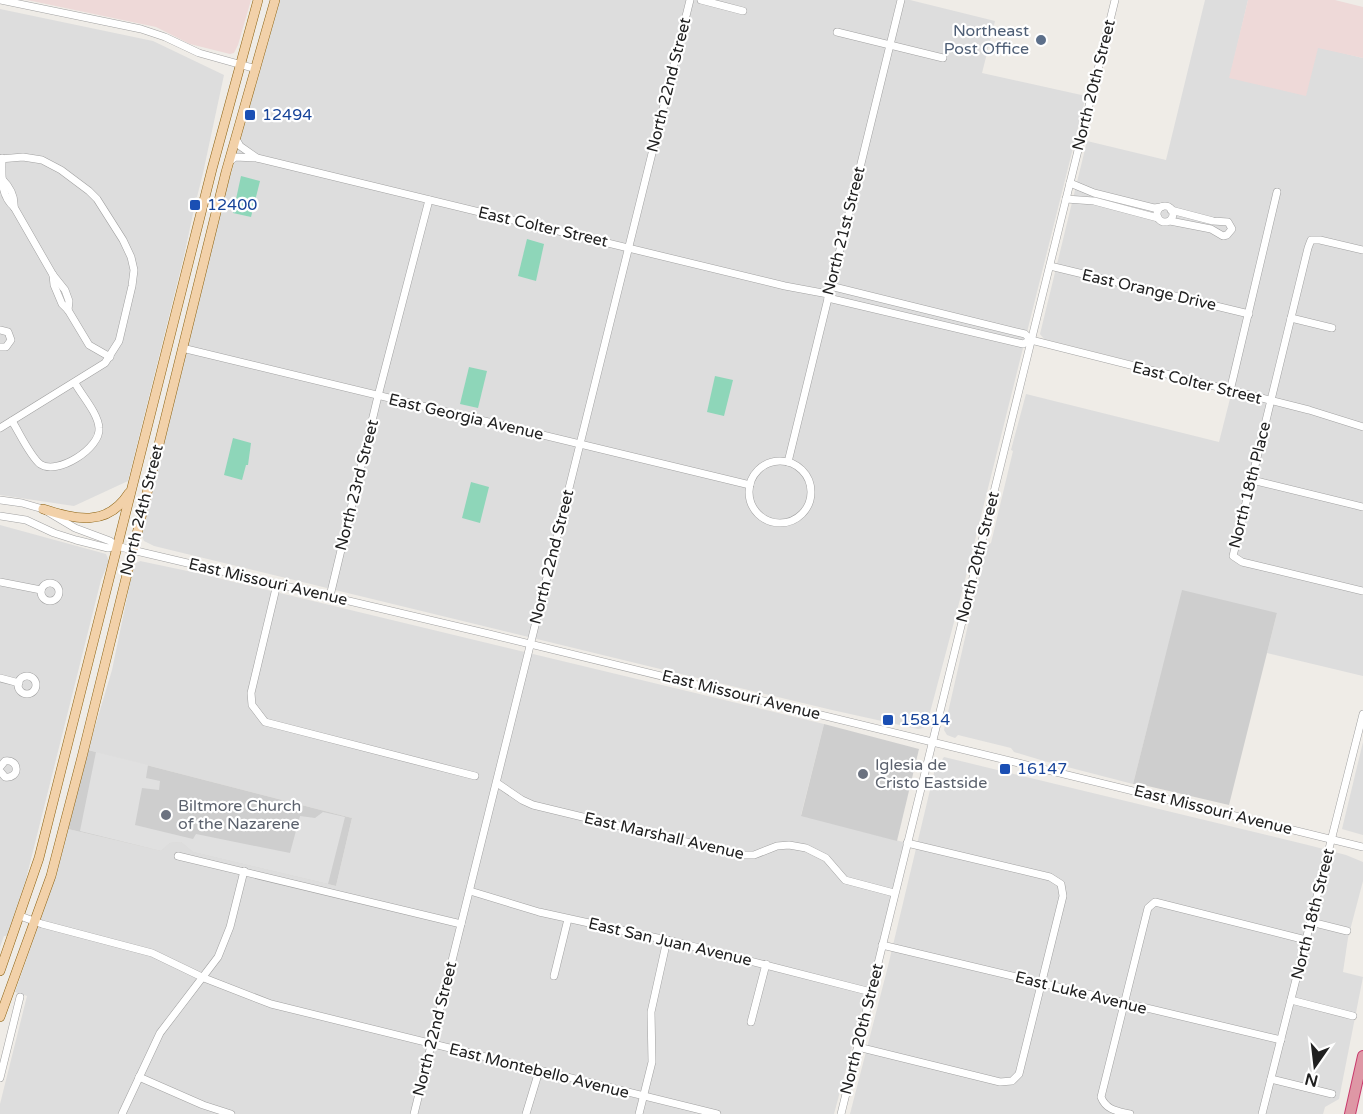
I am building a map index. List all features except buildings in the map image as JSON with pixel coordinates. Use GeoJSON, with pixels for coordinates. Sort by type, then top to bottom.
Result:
{"type":"FeatureCollection","features":[{"type":"Feature","properties":{"kind":"highway"},"geometry":{"type":"LineString","coordinates":[[1350,1114],[1363,1056]]}},
{"type":"Feature","properties":{"kind":"main road","name":"North 24th Street"},"geometry":{"type":"LineString","coordinates":[[0,971],[35,872],[215,159],[258,0]]}},
{"type":"Feature","properties":{"kind":"main road"},"geometry":{"type":"LineString","coordinates":[[241,66],[249,54],[264,0]]}},
{"type":"Feature","properties":{"kind":"main road","name":"North 24th Street"},"geometry":{"type":"LineString","coordinates":[[0,1017],[49,883],[229,162],[275,0]]}},
{"type":"Feature","properties":{"kind":"main road"},"geometry":{"type":"LineString","coordinates":[[43,509],[72,517],[94,518],[116,508],[132,489]]}},
{"type":"Feature","properties":{"kind":"main road"},"geometry":{"type":"LineString","coordinates":[[66,753],[82,757]]}},
{"type":"Feature","properties":{"kind":"street"},"geometry":{"type":"LineString","coordinates":[[0,0],[141,28],[199,53],[256,69]]}},
{"type":"Feature","properties":{"kind":"street","name":"North 22nd Street"},"geometry":{"type":"LineString","coordinates":[[414,1114],[690,0]]}},
{"type":"Feature","properties":{"kind":"street"},"geometry":{"type":"LineString","coordinates":[[701,0],[743,10]]}},
{"type":"Feature","properties":{"kind":"street","name":"North 21st Street"},"geometry":{"type":"LineString","coordinates":[[788,462],[901,0]]}},
{"type":"Feature","properties":{"kind":"street","name":"North 20th Street"},"geometry":{"type":"LineString","coordinates":[[841,1114],[1115,0]]}},
{"type":"Feature","properties":{"kind":"street"},"geometry":{"type":"LineString","coordinates":[[837,32],[943,58]]}},
{"type":"Feature","properties":{"kind":"street","name":"East Colter Street"},"geometry":{"type":"LineString","coordinates":[[236,139],[240,146],[257,158]]}},
{"type":"Feature","properties":{"kind":"street","name":"East Colter Street"},"geometry":{"type":"LineString","coordinates":[[229,162],[240,156],[257,158],[785,286],[829,292],[1025,334],[1031,340],[1309,410],[1363,427]]}},
{"type":"Feature","properties":{"kind":"street"},"geometry":{"type":"LineString","coordinates":[[0,428],[100,368],[110,357],[118,341],[132,286],[133,264],[123,240],[97,199],[89,191],[61,170],[42,160],[23,157],[1,158],[2,193],[7,202],[14,207],[53,275],[65,290],[69,301],[68,310],[89,345],[110,357]]}},
{"type":"Feature","properties":{"kind":"street"},"geometry":{"type":"LineString","coordinates":[[1066,199],[1094,201],[1158,218],[1163,222],[1170,221],[1212,229],[1223,236],[1232,229],[1228,222],[1213,221],[1166,207],[1154,208],[1094,193],[1070,183]]}},
{"type":"Feature","properties":{"kind":"street"},"geometry":{"type":"LineString","coordinates":[[1230,391],[1277,192]]}},
{"type":"Feature","properties":{"kind":"street","name":"North 23rd Street"},"geometry":{"type":"LineString","coordinates":[[330,596],[378,396],[429,200]]}},
{"type":"Feature","properties":{"kind":"street"},"geometry":{"type":"LineString","coordinates":[[1158,218],[1157,213],[1161,207]]}},
{"type":"Feature","properties":{"kind":"street"},"geometry":{"type":"LineString","coordinates":[[1170,221],[1171,210]]}},
{"type":"Feature","properties":{"kind":"street","name":"North 18th Place"},"geometry":{"type":"LineString","coordinates":[[1363,250],[1311,240],[1233,556],[1242,562],[1363,591]]}},
{"type":"Feature","properties":{"kind":"street","name":"East Orange Drive"},"geometry":{"type":"LineString","coordinates":[[1050,266],[1249,314]]}},
{"type":"Feature","properties":{"kind":"street","name":"East Colter Street"},"geometry":{"type":"LineString","coordinates":[[829,292],[1023,345],[1031,340]]}},
{"type":"Feature","properties":{"kind":"street"},"geometry":{"type":"LineString","coordinates":[[1291,318],[1332,328]]}},
{"type":"Feature","properties":{"kind":"street"},"geometry":{"type":"LineString","coordinates":[[0,330],[8,332],[11,340],[6,346],[0,347]]}},
{"type":"Feature","properties":{"kind":"street","name":"East Georgia Avenue"},"geometry":{"type":"LineString","coordinates":[[182,348],[750,485]]}},
{"type":"Feature","properties":{"kind":"street"},"geometry":{"type":"LineString","coordinates":[[12,421],[35,459],[44,466],[53,467],[64,464],[86,451],[98,439],[99,428],[96,417],[75,383]]}},
{"type":"Feature","properties":{"kind":"street"},"geometry":{"type":"LineString","coordinates":[[778,461],[788,462],[805,474],[810,483],[811,493],[804,512],[796,519],[776,523],[766,520],[752,505],[749,495],[750,485],[760,468],[778,461]]}},
{"type":"Feature","properties":{"kind":"street"},"geometry":{"type":"LineString","coordinates":[[1252,480],[1363,507]]}},
{"type":"Feature","properties":{"kind":"street"},"geometry":{"type":"LineString","coordinates":[[2,499],[43,509],[75,528],[110,541],[117,546]]}},
{"type":"Feature","properties":{"kind":"street"},"geometry":{"type":"LineString","coordinates":[[0,507],[18,502]]}},
{"type":"Feature","properties":{"kind":"street"},"geometry":{"type":"LineString","coordinates":[[18,502],[18,517]]}},
{"type":"Feature","properties":{"kind":"street"},"geometry":{"type":"LineString","coordinates":[[0,516],[18,517],[37,523],[63,536],[108,548],[117,546]]}},
{"type":"Feature","properties":{"kind":"street","name":"East Missouri Avenue"},"geometry":{"type":"LineString","coordinates":[[117,546],[1363,847]]}},
{"type":"Feature","properties":{"kind":"street"},"geometry":{"type":"LineString","coordinates":[[0,582],[41,590]]}},
{"type":"Feature","properties":{"kind":"street"},"geometry":{"type":"LineString","coordinates":[[277,584],[252,688],[252,705],[265,722],[476,776]]}},
{"type":"Feature","properties":{"kind":"street"},"geometry":{"type":"LineString","coordinates":[[0,678],[19,683]]}},
{"type":"Feature","properties":{"kind":"street","name":"North 18th Street"},"geometry":{"type":"LineString","coordinates":[[1262,1114],[1363,714]]}},
{"type":"Feature","properties":{"kind":"street"},"geometry":{"type":"LineString","coordinates":[[0,766],[5,761],[11,760],[17,770],[15,775],[10,777],[4,777],[0,771]]}},
{"type":"Feature","properties":{"kind":"street","name":"East Marshall Avenue"},"geometry":{"type":"LineString","coordinates":[[497,783],[533,805],[740,855],[754,855],[777,846],[806,848],[826,858],[845,880],[894,893]]}},
{"type":"Feature","properties":{"kind":"street"},"geometry":{"type":"LineString","coordinates":[[858,1047],[1000,1082],[1012,1081],[1019,1074],[1063,896],[1061,884],[1050,877],[907,843]]}},
{"type":"Feature","properties":{"kind":"street"},"geometry":{"type":"LineString","coordinates":[[178,856],[461,924]]}},
{"type":"Feature","properties":{"kind":"street"},"geometry":{"type":"LineString","coordinates":[[122,1114],[160,1033],[218,957],[226,939],[244,871]]}},
{"type":"Feature","properties":{"kind":"street","name":"East San Juan Avenue"},"geometry":{"type":"LineString","coordinates":[[470,891],[568,919],[667,940],[871,992]]}},
{"type":"Feature","properties":{"kind":"street"},"geometry":{"type":"LineString","coordinates":[[1130,1114],[1104,1105],[1101,1097],[1148,908],[1155,902],[1306,940]]}},
{"type":"Feature","properties":{"kind":"street","name":"East Montebello Avenue"},"geometry":{"type":"LineString","coordinates":[[20,916],[152,953],[204,978],[272,1004],[717,1114]]}},
{"type":"Feature","properties":{"kind":"street"},"geometry":{"type":"LineString","coordinates":[[554,976],[568,919]]}},
{"type":"Feature","properties":{"kind":"street"},"geometry":{"type":"LineString","coordinates":[[1311,922],[1347,931]]}},
{"type":"Feature","properties":{"kind":"street"},"geometry":{"type":"LineString","coordinates":[[639,1114],[652,1055],[651,1012],[667,940]]}},
{"type":"Feature","properties":{"kind":"street","name":"East Luke Avenue"},"geometry":{"type":"LineString","coordinates":[[882,945],[1281,1040]]}},
{"type":"Feature","properties":{"kind":"street"},"geometry":{"type":"LineString","coordinates":[[752,1022],[766,964]]}},
{"type":"Feature","properties":{"kind":"street"},"geometry":{"type":"LineString","coordinates":[[0,1078],[2,1060],[21,997]]}},
{"type":"Feature","properties":{"kind":"street"},"geometry":{"type":"LineString","coordinates":[[1291,1000],[1353,1016]]}},
{"type":"Feature","properties":{"kind":"street"},"geometry":{"type":"LineString","coordinates":[[526,1114],[539,1071]]}},
{"type":"Feature","properties":{"kind":"street"},"geometry":{"type":"LineString","coordinates":[[139,1077],[196,1102],[231,1114]]}},
{"type":"Feature","properties":{"kind":"street"},"geometry":{"type":"LineString","coordinates":[[1271,1079],[1332,1094]]}},
{"type":"Feature","properties":{"kind":"shaded area"},"geometry":{"type":"Polygon","coordinates":[[[27,0],[251,0],[238,45],[234,53],[230,54],[190,44],[156,27],[27,0]]]}},
{"type":"Feature","properties":{"kind":"shaded area"},"geometry":{"type":"Polygon","coordinates":[[[280,0],[910,0],[995,21],[982,73],[1086,96],[963,588],[924,728],[918,729],[832,710],[685,675],[154,546],[144,541],[141,534],[220,212],[280,0]]]}},
{"type":"Feature","properties":{"kind":"shaded area"},"geometry":{"type":"Polygon","coordinates":[[[1205,0],[1248,0],[1230,77],[1318,47],[1363,58],[1363,676],[1267,653],[1277,613],[1157,690],[1133,784],[1044,761],[1014,752],[1011,748],[958,735],[955,738],[947,735],[944,730],[986,546],[991,543],[1026,394],[1219,442],[1233,387],[1044,339],[1040,334],[1087,141],[1166,160],[1205,0]]]}},
{"type":"Feature","properties":{"kind":"shaded area"},"geometry":{"type":"Polygon","coordinates":[[[1248,0],[1335,0],[1363,7],[1363,58],[1318,48],[1306,96],[1229,78],[1248,0]]]}},
{"type":"Feature","properties":{"kind":"shaded area"},"geometry":{"type":"Polygon","coordinates":[[[0,9],[153,41],[224,75],[203,173],[197,197],[194,198],[194,209],[184,256],[128,481],[74,506],[0,495],[0,9]]]}},
{"type":"Feature","properties":{"kind":"shaded area"},"geometry":{"type":"Polygon","coordinates":[[[0,525],[106,554],[109,561],[101,580],[26,879],[7,936],[4,936],[0,947],[0,525]]]}},
{"type":"Feature","properties":{"kind":"shaded area"},"geometry":{"type":"Polygon","coordinates":[[[140,561],[824,724],[801,815],[907,843],[834,1114],[0,1114],[0,1104],[27,996],[15,992],[52,887],[68,829],[161,851],[170,843],[181,842],[193,852],[336,886],[352,818],[88,750],[112,670],[134,564],[140,561]]]}},
{"type":"Feature","properties":{"kind":"shaded area"},"geometry":{"type":"Polygon","coordinates":[[[1182,590],[1277,613],[1229,805],[1133,784],[1182,590]]]}},
{"type":"Feature","properties":{"kind":"shaded area","name":"Iglesia de Cristo Eastside"},"geometry":{"type":"Polygon","coordinates":[[[824,724],[919,749],[897,841],[801,816],[824,724]]]}},
{"type":"Feature","properties":{"kind":"shaded area"},"geometry":{"type":"Polygon","coordinates":[[[1363,742],[1363,835],[1342,829],[1363,742]]]}},
{"type":"Feature","properties":{"kind":"shaded area"},"geometry":{"type":"Polygon","coordinates":[[[88,750],[352,818],[336,886],[193,852],[181,842],[170,843],[161,851],[68,829],[88,750]]]}},
{"type":"Feature","properties":{"kind":"shaded area"},"geometry":{"type":"Polygon","coordinates":[[[96,752],[148,765],[146,778],[160,781],[159,790],[142,788],[135,825],[193,839],[196,834],[290,853],[300,816],[315,818],[323,812],[345,817],[328,884],[193,852],[181,842],[170,843],[161,851],[80,831],[96,752]]]}},
{"type":"Feature","properties":{"kind":"shaded area"},"geometry":{"type":"Polygon","coordinates":[[[944,757],[1312,846],[1363,862],[1363,881],[1348,938],[1343,972],[1363,977],[1339,1099],[1325,1107],[1323,1114],[850,1114],[935,769],[944,757]]]}},
{"type":"Feature","properties":{"kind":"green space"},"geometry":{"type":"Polygon","coordinates":[[[241,176],[260,181],[251,217],[233,213],[241,176]]]}},
{"type":"Feature","properties":{"kind":"green space"},"geometry":{"type":"Polygon","coordinates":[[[527,239],[544,244],[536,281],[518,276],[527,239]]]}},
{"type":"Feature","properties":{"kind":"green space"},"geometry":{"type":"Polygon","coordinates":[[[469,367],[487,371],[478,408],[460,404],[469,367]]]}},
{"type":"Feature","properties":{"kind":"green space"},"geometry":{"type":"Polygon","coordinates":[[[715,376],[733,380],[724,416],[707,412],[715,376]]]}},
{"type":"Feature","properties":{"kind":"green space"},"geometry":{"type":"Polygon","coordinates":[[[233,438],[251,443],[248,465],[246,465],[242,480],[224,475],[233,438]]]}},
{"type":"Feature","properties":{"kind":"green space"},"geometry":{"type":"Polygon","coordinates":[[[471,482],[489,487],[480,523],[462,518],[471,482]]]}},
{"type":"Feature","properties":{"kind":"place","name":"Northeast Post Office"},"geometry":{"type":"Point","coordinates":[1041,40]}},
{"type":"Feature","properties":{"kind":"place","name":"12494"},"geometry":{"type":"Point","coordinates":[250,115]}},
{"type":"Feature","properties":{"kind":"place","name":"12400"},"geometry":{"type":"Point","coordinates":[195,205]}},
{"type":"Feature","properties":{"kind":"place","name":"15814"},"geometry":{"type":"Point","coordinates":[888,720]}},
{"type":"Feature","properties":{"kind":"place","name":"16147"},"geometry":{"type":"Point","coordinates":[1005,769]}},
{"type":"Feature","properties":{"kind":"place","name":"Iglesia de Cristo Eastside"},"geometry":{"type":"Point","coordinates":[863,774]}},
{"type":"Feature","properties":{"kind":"place","name":"Biltmore Church of the Nazarene"},"geometry":{"type":"Point","coordinates":[166,815]}}]}
